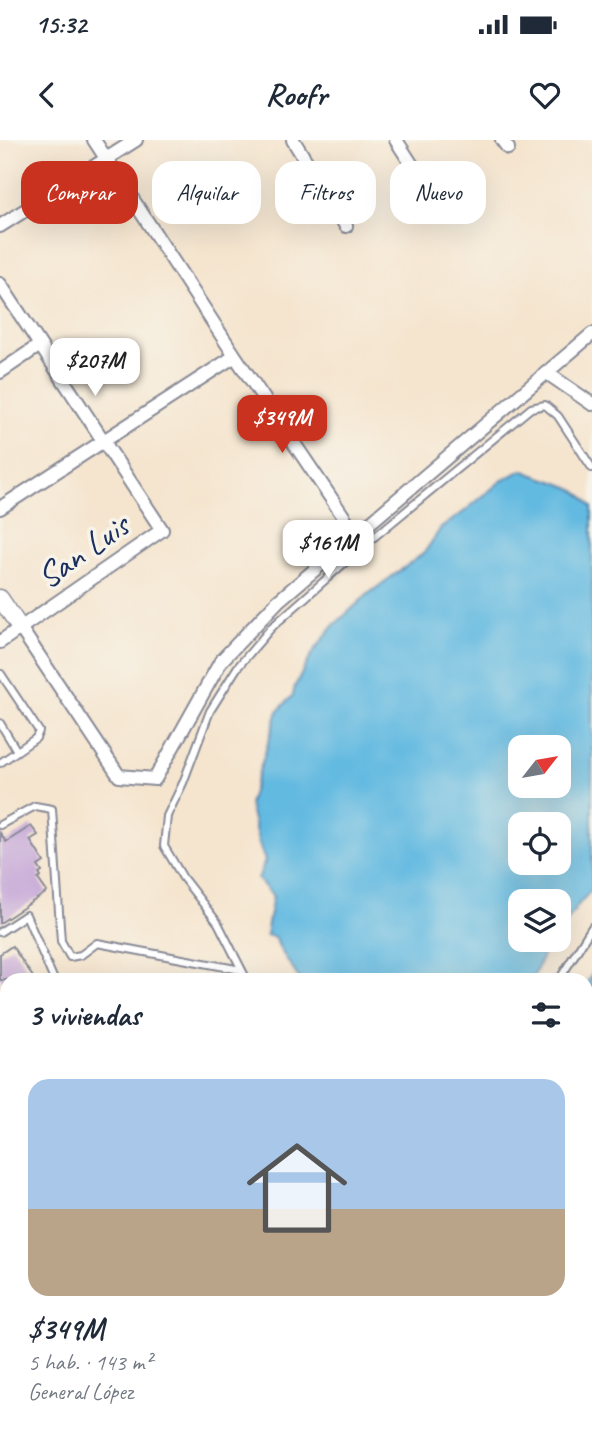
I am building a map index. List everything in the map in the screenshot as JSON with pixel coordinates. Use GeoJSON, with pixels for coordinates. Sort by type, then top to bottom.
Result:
{"type":"FeatureCollection","features":[{"type":"Feature","properties":{"kind":"street"},"geometry":{"type":"LineString","coordinates":[[94,140],[356,535]]}},
{"type":"Feature","properties":{"kind":"street"},"geometry":{"type":"LineString","coordinates":[[0,226],[136,140]]}},
{"type":"Feature","properties":{"kind":"street"},"geometry":{"type":"LineString","coordinates":[[293,140],[346,226]]}},
{"type":"Feature","properties":{"kind":"street"},"geometry":{"type":"LineString","coordinates":[[397,140],[410,161]]}},
{"type":"Feature","properties":{"kind":"street"},"geometry":{"type":"LineString","coordinates":[[0,284],[104,441]]}},
{"type":"Feature","properties":{"kind":"street"},"geometry":{"type":"LineString","coordinates":[[0,598],[119,776],[155,779],[221,661],[278,601],[592,334]]}},
{"type":"Feature","properties":{"kind":"street"},"geometry":{"type":"LineString","coordinates":[[0,372],[40,345]]}},
{"type":"Feature","properties":{"kind":"street"},"geometry":{"type":"LineString","coordinates":[[0,508],[235,356]]}},
{"type":"Feature","properties":{"kind":"street"},"geometry":{"type":"LineString","coordinates":[[547,373],[592,404]]}},
{"type":"Feature","properties":{"kind":"street","name":"San Luis"},"geometry":{"type":"LineString","coordinates":[[0,642],[162,530],[104,441]]}},
{"type":"Feature","properties":{"kind":"lane"},"geometry":{"type":"LineString","coordinates":[[242,973],[218,923],[183,877],[164,846],[167,816],[183,783],[195,746],[210,711],[237,668],[272,627],[531,408],[545,405],[558,416],[592,468]]}},
{"type":"Feature","properties":{"kind":"lane"},"geometry":{"type":"LineString","coordinates":[[0,763],[36,738],[39,731],[1,674]]}},
{"type":"Feature","properties":{"kind":"lane"},"geometry":{"type":"LineString","coordinates":[[0,723],[17,751]]}},
{"type":"Feature","properties":{"kind":"lane"},"geometry":{"type":"LineString","coordinates":[[0,825],[35,806],[51,809],[61,941],[70,957],[81,955],[97,943],[240,970]]}},
{"type":"Feature","properties":{"kind":"lane"},"geometry":{"type":"LineString","coordinates":[[0,932],[26,915],[51,973]]}},
{"type":"Feature","properties":{"kind":"lane"},"geometry":{"type":"LineString","coordinates":[[563,973],[592,927]]}},
{"type":"Feature","properties":{"kind":"water"},"geometry":{"type":"Polygon","coordinates":[[[522,470],[569,487],[585,498],[592,507],[592,889],[571,916],[571,889],[508,889],[508,952],[545,952],[535,973],[295,973],[275,937],[266,935],[273,896],[258,879],[265,861],[249,804],[278,711],[293,695],[312,654],[333,626],[368,594],[424,553],[441,528],[501,481],[522,470]]]}},
{"type":"Feature","properties":{"kind":"building"},"geometry":{"type":"Polygon","coordinates":[[[31,826],[38,835],[30,840],[44,862],[38,866],[42,872],[38,879],[47,892],[0,923],[0,833],[6,842],[31,826]]]}},
{"type":"Feature","properties":{"kind":"building"},"geometry":{"type":"Polygon","coordinates":[[[12,946],[30,973],[0,973],[0,954],[12,946]]]}}]}
